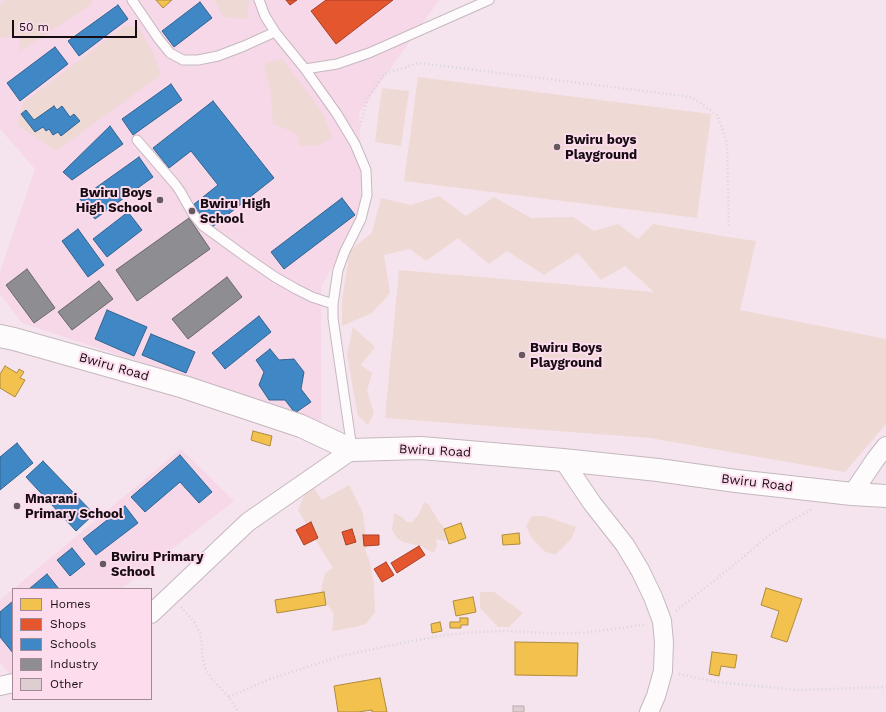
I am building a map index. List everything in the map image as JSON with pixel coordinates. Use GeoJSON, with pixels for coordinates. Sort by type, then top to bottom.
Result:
{"type":"FeatureCollection","features":[{"type":"Feature","properties":{"kind":"main road","name":"Bwiru Road"},"geometry":{"type":"LineString","coordinates":[[0,336],[184,387],[301,426],[352,450],[421,448],[563,460],[658,470],[736,481],[886,496]]}},
{"type":"Feature","properties":{"kind":"street"},"geometry":{"type":"LineString","coordinates":[[844,493],[886,446]]}},
{"type":"Feature","properties":{"kind":"street"},"geometry":{"type":"LineString","coordinates":[[152,613],[248,522],[352,450]]}},
{"type":"Feature","properties":{"kind":"street"},"geometry":{"type":"LineString","coordinates":[[563,460],[592,503],[625,545],[640,570],[653,597],[662,621],[664,642],[663,671],[656,696],[649,712]]}},
{"type":"Feature","properties":{"kind":"street"},"geometry":{"type":"LineString","coordinates":[[0,686],[12,683]]}},
{"type":"Feature","properties":{"kind":"lane"},"geometry":{"type":"LineString","coordinates":[[132,0],[170,53],[183,60],[198,60],[218,56],[275,32]]}},
{"type":"Feature","properties":{"kind":"lane"},"geometry":{"type":"LineString","coordinates":[[259,0],[265,16],[275,32],[305,69],[337,114],[355,144],[366,170],[367,195],[361,219],[345,251],[338,270],[333,304],[333,318],[352,450]]}},
{"type":"Feature","properties":{"kind":"lane"},"geometry":{"type":"LineString","coordinates":[[305,69],[338,64],[369,53],[489,0]]}},
{"type":"Feature","properties":{"kind":"lane"},"geometry":{"type":"LineString","coordinates":[[136,140],[175,184],[193,214],[202,225],[275,277],[312,297],[333,304]]}},
{"type":"Feature","properties":{"kind":"path"},"geometry":{"type":"LineString","coordinates":[[355,144],[368,97],[384,74],[418,63],[692,98],[718,116],[727,143],[729,228]]}},
{"type":"Feature","properties":{"kind":"path"},"geometry":{"type":"LineString","coordinates":[[229,697],[270,679],[341,656],[445,635],[477,632],[581,633],[662,621],[706,588],[763,540],[787,523],[822,503],[844,493]]}},
{"type":"Feature","properties":{"kind":"path"},"geometry":{"type":"LineString","coordinates":[[169,596],[195,623],[200,633],[202,656],[205,668],[212,679],[229,697],[238,712]]}},
{"type":"Feature","properties":{"kind":"path"},"geometry":{"type":"LineString","coordinates":[[663,671],[716,682],[799,690],[886,687]]}},
{"type":"Feature","properties":{"kind":"shaded area","name":"Bwiru High School"},"geometry":{"type":"Polygon","coordinates":[[[0,0],[439,0],[359,113],[364,205],[361,217],[321,287],[321,422],[22,323],[0,294],[0,272],[35,169],[0,129],[0,0]]]}},
{"type":"Feature","properties":{"kind":"shaded area"},"geometry":{"type":"Polygon","coordinates":[[[6,0],[92,0],[92,4],[19,52],[20,34],[0,38],[0,5],[6,0]]]}},
{"type":"Feature","properties":{"kind":"shaded area"},"geometry":{"type":"Polygon","coordinates":[[[214,0],[249,0],[247,19],[224,17],[214,0]]]}},
{"type":"Feature","properties":{"kind":"shaded area"},"geometry":{"type":"Polygon","coordinates":[[[125,26],[139,27],[154,55],[161,75],[56,151],[17,125],[23,103],[125,26]]]}},
{"type":"Feature","properties":{"kind":"shaded area"},"geometry":{"type":"Polygon","coordinates":[[[282,59],[322,112],[332,137],[319,145],[300,146],[296,133],[273,124],[271,94],[264,64],[282,59]]]}},
{"type":"Feature","properties":{"kind":"shaded area","name":"Bwiru boys Playground"},"geometry":{"type":"Polygon","coordinates":[[[418,77],[711,114],[697,218],[404,181],[418,77]]]}},
{"type":"Feature","properties":{"kind":"shaded area"},"geometry":{"type":"Polygon","coordinates":[[[382,88],[409,91],[401,146],[375,142],[382,88]]]}},
{"type":"Feature","properties":{"kind":"shaded area"},"geometry":{"type":"Polygon","coordinates":[[[439,196],[466,216],[494,197],[531,218],[573,217],[594,231],[618,224],[638,239],[653,224],[756,241],[740,310],[886,339],[886,424],[845,472],[650,438],[385,418],[399,270],[654,292],[625,266],[601,280],[578,253],[544,275],[507,251],[489,264],[458,238],[426,261],[410,249],[384,255],[390,293],[372,313],[342,326],[342,300],[350,250],[372,233],[381,198],[411,205],[439,196]]]}},
{"type":"Feature","properties":{"kind":"shaded area"},"geometry":{"type":"Polygon","coordinates":[[[353,327],[375,347],[361,365],[372,373],[367,391],[374,413],[368,425],[358,416],[347,355],[353,327]]]}},
{"type":"Feature","properties":{"kind":"shaded area"},"geometry":{"type":"Polygon","coordinates":[[[181,449],[234,501],[122,588],[14,588],[181,449]]]}},
{"type":"Feature","properties":{"kind":"shaded area"},"geometry":{"type":"Polygon","coordinates":[[[310,482],[322,500],[349,485],[363,513],[367,547],[365,550],[369,559],[374,583],[375,612],[366,624],[332,631],[334,614],[320,594],[325,573],[333,568],[298,510],[310,482]]]}},
{"type":"Feature","properties":{"kind":"shaded area"},"geometry":{"type":"Polygon","coordinates":[[[424,502],[429,505],[439,522],[451,535],[445,541],[436,539],[437,546],[433,553],[421,546],[403,542],[397,538],[392,530],[394,513],[402,517],[407,522],[412,522],[419,514],[424,502]]]}},
{"type":"Feature","properties":{"kind":"shaded area"},"geometry":{"type":"Polygon","coordinates":[[[532,516],[544,516],[576,527],[572,538],[555,555],[544,551],[531,537],[526,526],[532,516]]]}},
{"type":"Feature","properties":{"kind":"shaded area"},"geometry":{"type":"Polygon","coordinates":[[[12,590],[12,674],[10,675],[0,662],[0,600],[12,590]]]}},
{"type":"Feature","properties":{"kind":"shaded area"},"geometry":{"type":"Polygon","coordinates":[[[480,592],[494,592],[523,613],[509,627],[498,627],[480,608],[480,592]]]}},
{"type":"Feature","properties":{"kind":"building: Homes"},"geometry":{"type":"Polygon","coordinates":[[[156,0],[172,0],[163,8],[156,0]]]}},
{"type":"Feature","properties":{"kind":"building: Homes"},"geometry":{"type":"Polygon","coordinates":[[[5,366],[17,373],[19,369],[24,372],[20,378],[25,380],[15,397],[0,388],[0,374],[5,366]]]}},
{"type":"Feature","properties":{"kind":"building: Homes"},"geometry":{"type":"Polygon","coordinates":[[[253,431],[272,436],[270,446],[251,440],[253,431]]]}},
{"type":"Feature","properties":{"kind":"building: Homes"},"geometry":{"type":"Polygon","coordinates":[[[461,523],[466,538],[449,544],[444,529],[461,523]]]}},
{"type":"Feature","properties":{"kind":"building: Homes"},"geometry":{"type":"Polygon","coordinates":[[[519,533],[520,544],[503,545],[502,535],[519,533]]]}},
{"type":"Feature","properties":{"kind":"building: Homes"},"geometry":{"type":"Polygon","coordinates":[[[766,588],[802,599],[787,642],[771,637],[779,611],[761,605],[766,588]]]}},
{"type":"Feature","properties":{"kind":"building: Homes"},"geometry":{"type":"Polygon","coordinates":[[[324,592],[326,605],[277,613],[275,600],[324,592]]]}},
{"type":"Feature","properties":{"kind":"building: Homes"},"geometry":{"type":"Polygon","coordinates":[[[473,597],[476,612],[456,616],[453,601],[473,597]]]}},
{"type":"Feature","properties":{"kind":"building: Homes"},"geometry":{"type":"Polygon","coordinates":[[[460,618],[468,618],[468,625],[461,625],[461,628],[450,628],[450,622],[460,622],[460,618]]]}},
{"type":"Feature","properties":{"kind":"building: Homes"},"geometry":{"type":"Polygon","coordinates":[[[440,622],[442,631],[432,633],[431,624],[440,622]]]}},
{"type":"Feature","properties":{"kind":"building: Homes"},"geometry":{"type":"Polygon","coordinates":[[[515,642],[578,643],[577,676],[515,675],[515,642]]]}},
{"type":"Feature","properties":{"kind":"building: Homes"},"geometry":{"type":"Polygon","coordinates":[[[712,652],[737,655],[735,668],[721,666],[719,676],[709,674],[712,652]]]}},
{"type":"Feature","properties":{"kind":"building: Homes"},"geometry":{"type":"Polygon","coordinates":[[[380,678],[387,712],[372,712],[372,710],[338,712],[334,686],[380,678]]]}},
{"type":"Feature","properties":{"kind":"building: Shops"},"geometry":{"type":"Polygon","coordinates":[[[286,0],[297,0],[290,5],[286,0]]]}},
{"type":"Feature","properties":{"kind":"building: Shops"},"geometry":{"type":"Polygon","coordinates":[[[326,0],[393,0],[336,44],[311,11],[326,0]]]}},
{"type":"Feature","properties":{"kind":"building: Shops"},"geometry":{"type":"Polygon","coordinates":[[[311,522],[318,538],[304,545],[296,530],[311,522]]]}},
{"type":"Feature","properties":{"kind":"building: Shops"},"geometry":{"type":"Polygon","coordinates":[[[352,529],[356,542],[346,545],[342,532],[352,529]]]}},
{"type":"Feature","properties":{"kind":"building: Shops"},"geometry":{"type":"Polygon","coordinates":[[[363,535],[379,535],[379,545],[364,546],[363,535]]]}},
{"type":"Feature","properties":{"kind":"building: Shops"},"geometry":{"type":"Polygon","coordinates":[[[419,546],[425,555],[397,573],[391,563],[419,546]]]}},
{"type":"Feature","properties":{"kind":"building: Shops"},"geometry":{"type":"Polygon","coordinates":[[[386,562],[394,575],[382,582],[374,569],[386,562]]]}},
{"type":"Feature","properties":{"kind":"building: Schools"},"geometry":{"type":"Polygon","coordinates":[[[200,2],[212,18],[174,47],[162,31],[200,2]]]}},
{"type":"Feature","properties":{"kind":"building: Schools"},"geometry":{"type":"Polygon","coordinates":[[[118,5],[128,19],[79,56],[68,41],[118,5]]]}},
{"type":"Feature","properties":{"kind":"building: Schools"},"geometry":{"type":"Polygon","coordinates":[[[55,47],[68,64],[20,101],[7,83],[55,47]]]}},
{"type":"Feature","properties":{"kind":"building: Schools"},"geometry":{"type":"Polygon","coordinates":[[[171,84],[182,100],[133,135],[122,119],[171,84]]]}},
{"type":"Feature","properties":{"kind":"building: Schools"},"geometry":{"type":"Polygon","coordinates":[[[213,101],[274,178],[211,228],[193,205],[218,185],[191,151],[169,168],[153,148],[213,101]]]}},
{"type":"Feature","properties":{"kind":"building: Schools"},"geometry":{"type":"Polygon","coordinates":[[[54,106],[57,110],[62,106],[70,117],[74,114],[80,121],[61,136],[58,132],[53,135],[49,129],[46,131],[43,127],[35,132],[21,114],[26,110],[34,120],[54,106]]]}},
{"type":"Feature","properties":{"kind":"building: Schools"},"geometry":{"type":"Polygon","coordinates":[[[110,126],[123,144],[72,180],[63,172],[110,126]]]}},
{"type":"Feature","properties":{"kind":"building: Schools"},"geometry":{"type":"Polygon","coordinates":[[[139,157],[153,177],[95,219],[80,199],[139,157]]]}},
{"type":"Feature","properties":{"kind":"building: Schools"},"geometry":{"type":"Polygon","coordinates":[[[342,198],[355,215],[284,269],[271,252],[342,198]]]}},
{"type":"Feature","properties":{"kind":"building: Schools"},"geometry":{"type":"Polygon","coordinates":[[[128,212],[142,230],[107,257],[93,239],[128,212]]]}},
{"type":"Feature","properties":{"kind":"building: Schools"},"geometry":{"type":"Polygon","coordinates":[[[78,229],[104,265],[88,277],[62,241],[78,229]]]}},
{"type":"Feature","properties":{"kind":"building: Schools"},"geometry":{"type":"Polygon","coordinates":[[[107,310],[147,327],[134,356],[95,339],[107,310]]]}},
{"type":"Feature","properties":{"kind":"building: Schools"},"geometry":{"type":"Polygon","coordinates":[[[259,316],[271,332],[225,369],[212,353],[259,316]]]}},
{"type":"Feature","properties":{"kind":"building: Schools"},"geometry":{"type":"Polygon","coordinates":[[[151,334],[195,352],[186,373],[142,355],[151,334]]]}},
{"type":"Feature","properties":{"kind":"building: Schools"},"geometry":{"type":"Polygon","coordinates":[[[270,349],[279,360],[294,359],[304,372],[301,389],[311,402],[295,413],[285,400],[269,400],[259,385],[264,372],[256,360],[270,349]]]}},
{"type":"Feature","properties":{"kind":"building: Schools"},"geometry":{"type":"Polygon","coordinates":[[[17,443],[33,463],[0,490],[0,457],[17,443]]]}},
{"type":"Feature","properties":{"kind":"building: Schools"},"geometry":{"type":"Polygon","coordinates":[[[180,455],[212,492],[199,503],[180,482],[145,512],[131,497],[180,455]]]}},
{"type":"Feature","properties":{"kind":"building: Schools"},"geometry":{"type":"Polygon","coordinates":[[[43,461],[94,514],[76,531],[26,477],[43,461]]]}},
{"type":"Feature","properties":{"kind":"building: Schools"},"geometry":{"type":"Polygon","coordinates":[[[125,506],[138,523],[96,555],[83,539],[125,506]]]}},
{"type":"Feature","properties":{"kind":"building: Schools"},"geometry":{"type":"Polygon","coordinates":[[[72,548],[85,564],[70,576],[57,560],[72,548]]]}},
{"type":"Feature","properties":{"kind":"building: Schools"},"geometry":{"type":"Polygon","coordinates":[[[47,574],[58,588],[30,588],[47,574]]]}},
{"type":"Feature","properties":{"kind":"building: Schools"},"geometry":{"type":"Polygon","coordinates":[[[12,602],[12,652],[0,637],[0,612],[12,602]]]}},
{"type":"Feature","properties":{"kind":"building: Industry"},"geometry":{"type":"Polygon","coordinates":[[[189,218],[210,249],[137,301],[116,270],[189,218]]]}},
{"type":"Feature","properties":{"kind":"building: Industry"},"geometry":{"type":"Polygon","coordinates":[[[27,269],[55,308],[34,323],[6,285],[27,269]]]}},
{"type":"Feature","properties":{"kind":"building: Industry"},"geometry":{"type":"Polygon","coordinates":[[[227,277],[242,297],[188,339],[172,319],[227,277]]]}},
{"type":"Feature","properties":{"kind":"building: Industry"},"geometry":{"type":"Polygon","coordinates":[[[99,281],[113,299],[72,330],[58,312],[99,281]]]}},
{"type":"Feature","properties":{"kind":"building: Other"},"geometry":{"type":"Polygon","coordinates":[[[513,706],[524,706],[524,712],[513,712],[513,706]]]}},
{"type":"Feature","properties":{"kind":"place","name":"Bwiru boys Playground"},"geometry":{"type":"Point","coordinates":[557,147]}},
{"type":"Feature","properties":{"kind":"place","name":"Bwiru Boys High School"},"geometry":{"type":"Point","coordinates":[160,200]}},
{"type":"Feature","properties":{"kind":"place","name":"Bwiru High School"},"geometry":{"type":"Point","coordinates":[192,211]}},
{"type":"Feature","properties":{"kind":"place","name":"Bwiru Boys Playground"},"geometry":{"type":"Point","coordinates":[522,355]}},
{"type":"Feature","properties":{"kind":"place","name":"Mnarani Primary School"},"geometry":{"type":"Point","coordinates":[17,506]}},
{"type":"Feature","properties":{"kind":"place","name":"Bwiru Primary School"},"geometry":{"type":"Point","coordinates":[103,564]}}]}
